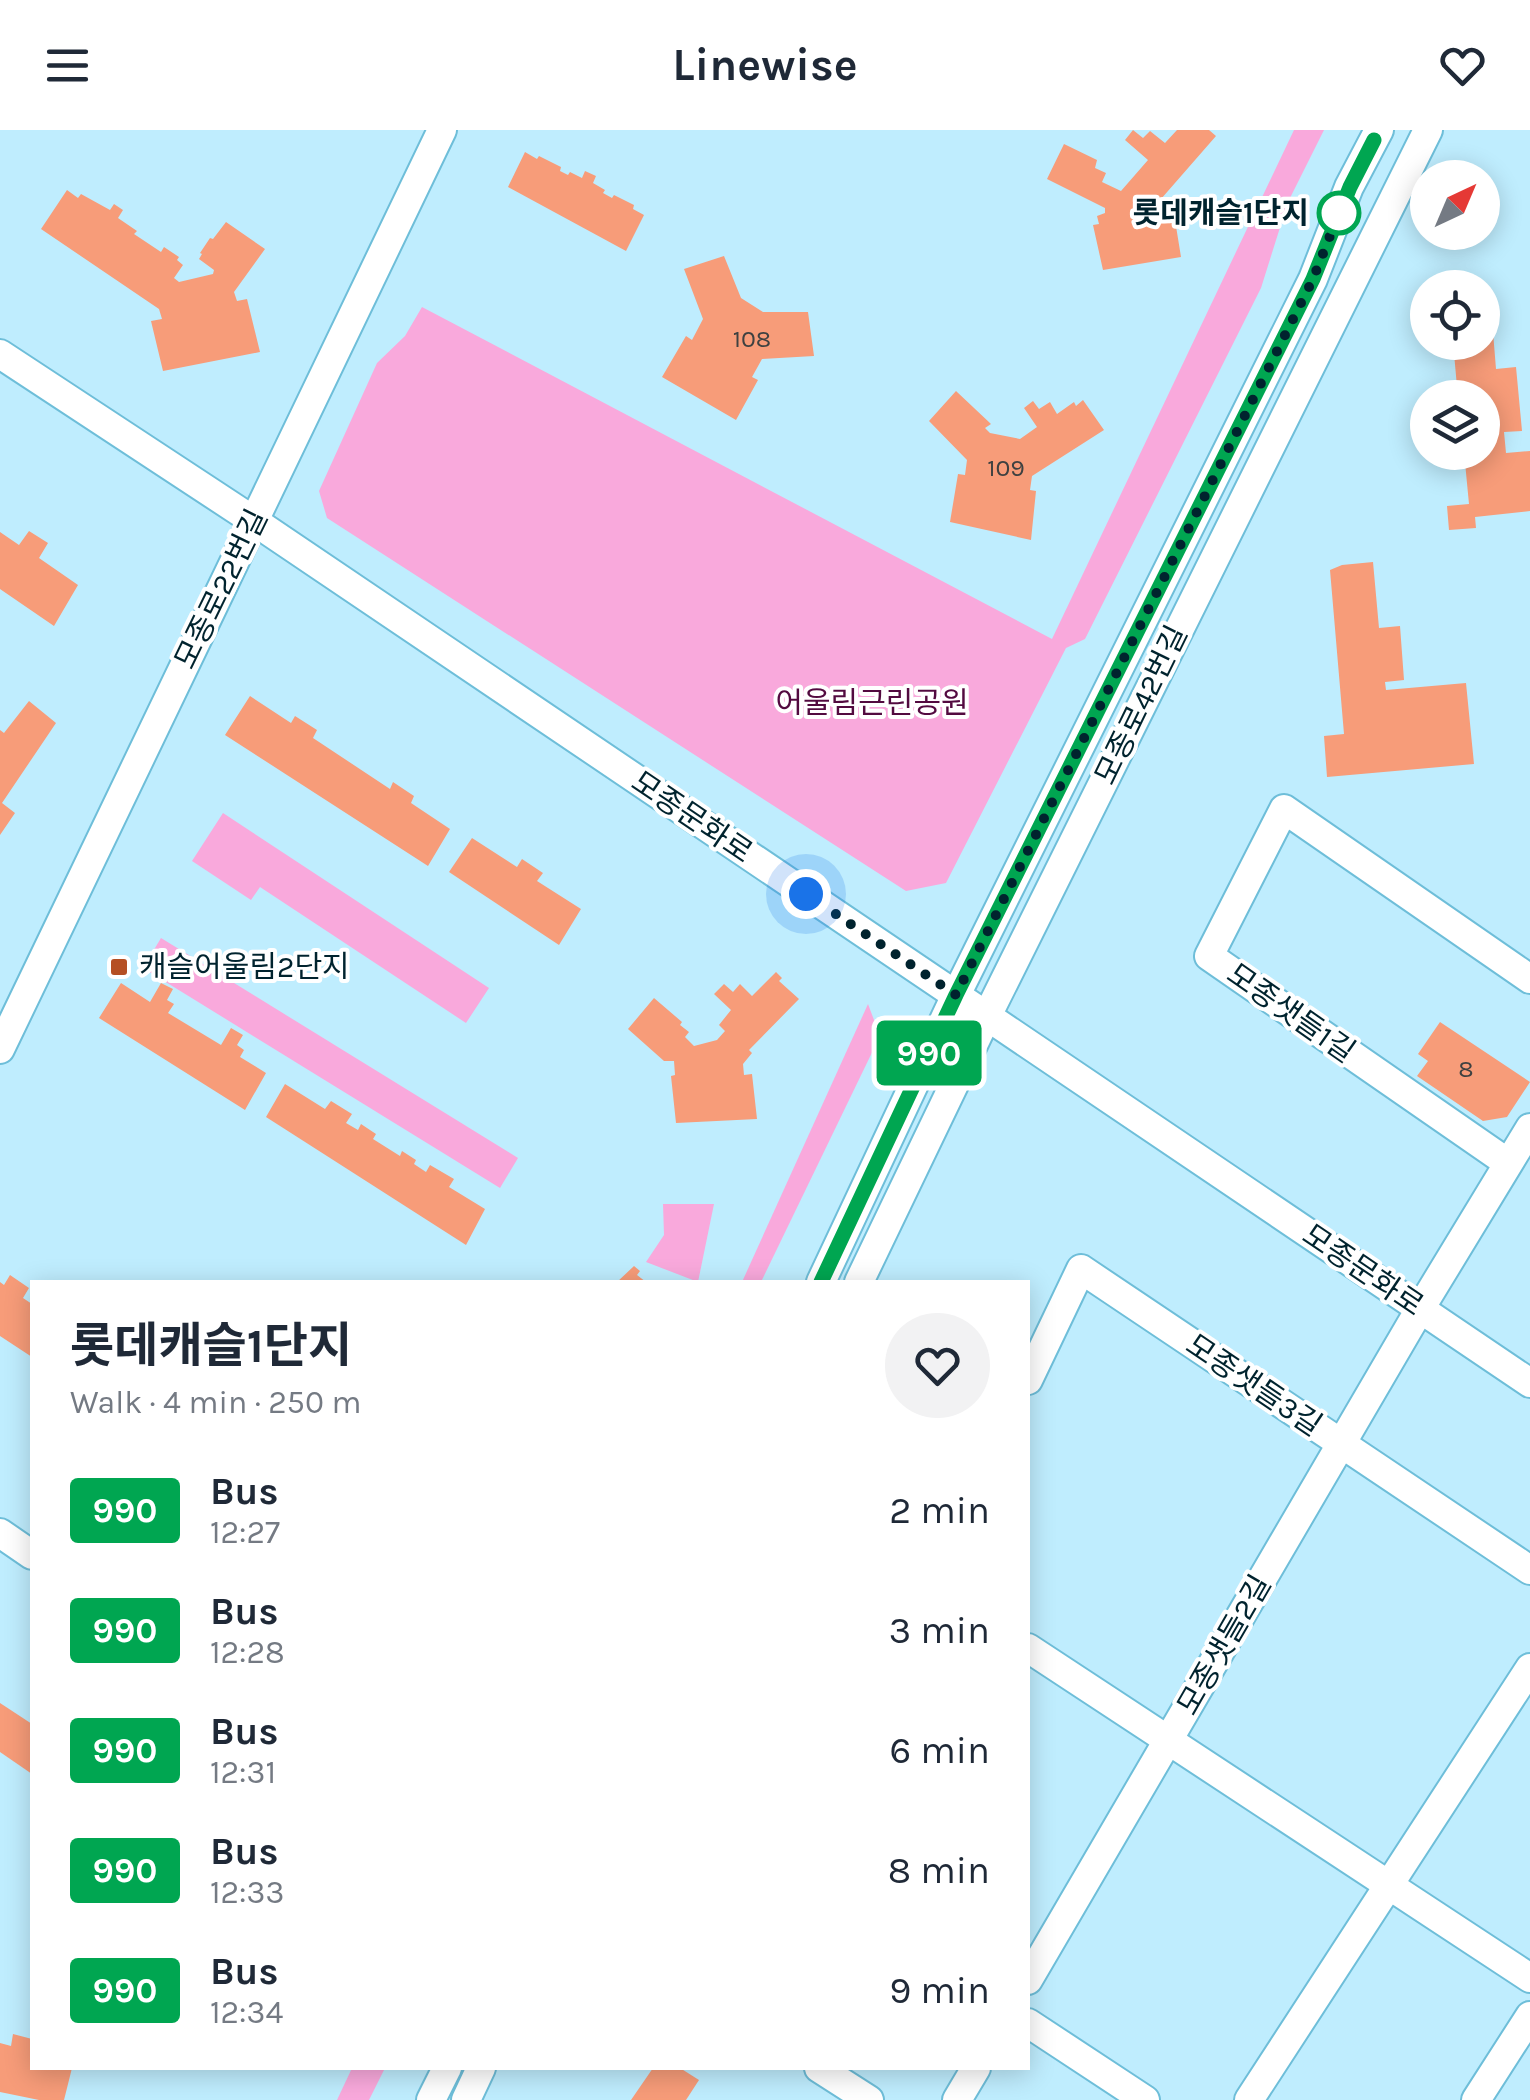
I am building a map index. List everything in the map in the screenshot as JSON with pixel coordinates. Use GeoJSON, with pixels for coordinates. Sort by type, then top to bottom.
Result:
{"type":"FeatureCollection","features":[{"type":"Feature","properties":{"kind":"street","name":"모종로22번길"},"geometry":{"type":"LineString","coordinates":[[0,1049],[442,130]]}},
{"type":"Feature","properties":{"kind":"street","name":"모종로42번길"},"geometry":{"type":"LineString","coordinates":[[822,1280],[956,995],[1313,279],[1350,187],[1379,130]]}},
{"type":"Feature","properties":{"kind":"street","name":"모종로42번길"},"geometry":{"type":"LineString","coordinates":[[860,1280],[987,1016],[1428,130]]}},
{"type":"Feature","properties":{"kind":"street","name":"모종문화로"},"geometry":{"type":"LineString","coordinates":[[0,354],[254,521],[1530,1384]]}},
{"type":"Feature","properties":{"kind":"street","name":"모종샛들1길"},"geometry":{"type":"LineString","coordinates":[[1508,1164],[1209,956],[1284,809],[1530,979]]}},
{"type":"Feature","properties":{"kind":"street"},"geometry":{"type":"LineString","coordinates":[[1420,1309],[1530,1128]]}},
{"type":"Feature","properties":{"kind":"street","name":"모종샛들3길"},"geometry":{"type":"LineString","coordinates":[[1030,1376],[1081,1269],[1530,1570]]}},
{"type":"Feature","properties":{"kind":"street","name":"모종샛들2길"},"geometry":{"type":"LineString","coordinates":[[1030,1977],[1420,1309]]}},
{"type":"Feature","properties":{"kind":"street"},"geometry":{"type":"LineString","coordinates":[[0,1534],[30,1554]]}},
{"type":"Feature","properties":{"kind":"street"},"geometry":{"type":"LineString","coordinates":[[1030,1649],[1530,1978]]}},
{"type":"Feature","properties":{"kind":"street"},"geometry":{"type":"LineString","coordinates":[[1249,2100],[1530,1668]]}},
{"type":"Feature","properties":{"kind":"street"},"geometry":{"type":"LineString","coordinates":[[1476,2100],[1530,2016]]}},
{"type":"Feature","properties":{"kind":"street"},"geometry":{"type":"LineString","coordinates":[[1030,2024],[1145,2100]]}},
{"type":"Feature","properties":{"kind":"street"},"geometry":{"type":"LineString","coordinates":[[431,2100],[445,2070]]}},
{"type":"Feature","properties":{"kind":"street"},"geometry":{"type":"LineString","coordinates":[[466,2100],[481,2070]]}},
{"type":"Feature","properties":{"kind":"street"},"geometry":{"type":"LineString","coordinates":[[823,2070],[870,2100]]}},
{"type":"Feature","properties":{"kind":"street"},"geometry":{"type":"LineString","coordinates":[[958,2100],[975,2070]]}},
{"type":"Feature","properties":{"kind":"green space","name":"어울림근린공원"},"geometry":{"type":"Polygon","coordinates":[[[1294,130],[1324,130],[1288,202],[1261,288],[1085,639],[1066,648],[946,883],[906,891],[327,518],[319,491],[377,363],[405,336],[422,307],[1052,639],[1294,130]]]}},
{"type":"Feature","properties":{"kind":"green space"},"geometry":{"type":"Polygon","coordinates":[[[223,813],[489,988],[466,1023],[260,887],[251,900],[192,861],[223,813]]]}},
{"type":"Feature","properties":{"kind":"green space"},"geometry":{"type":"Polygon","coordinates":[[[161,938],[518,1158],[500,1188],[143,968],[161,938]]]}},
{"type":"Feature","properties":{"kind":"green space"},"geometry":{"type":"Polygon","coordinates":[[[868,1004],[880,1036],[762,1280],[743,1280],[868,1004]]]}},
{"type":"Feature","properties":{"kind":"green space"},"geometry":{"type":"Polygon","coordinates":[[[663,1204],[714,1204],[698,1280],[646,1262],[664,1235],[663,1204]]]}},
{"type":"Feature","properties":{"kind":"green space"},"geometry":{"type":"Polygon","coordinates":[[[351,2070],[384,2070],[369,2100],[337,2100],[351,2070]]]}},
{"type":"Feature","properties":{"kind":"building"},"geometry":{"type":"Polygon","coordinates":[[[1133,130],[1143,138],[1150,131],[1165,143],[1177,130],[1209,130],[1216,136],[1161,199],[1163,215],[1175,220],[1181,257],[1103,270],[1093,225],[1099,224],[1097,216],[1105,213],[1105,208],[1047,179],[1064,144],[1097,160],[1095,168],[1106,173],[1102,182],[1121,191],[1148,160],[1125,140],[1133,130]]]}},
{"type":"Feature","properties":{"kind":"building"},"geometry":{"type":"Polygon","coordinates":[[[525,152],[561,167],[560,171],[568,175],[570,172],[582,178],[585,171],[596,176],[593,183],[605,190],[603,193],[634,205],[633,209],[644,215],[626,251],[508,187],[525,152]]]}},
{"type":"Feature","properties":{"kind":"building"},"geometry":{"type":"Polygon","coordinates":[[[67,190],[110,210],[114,204],[123,210],[118,218],[137,231],[134,234],[161,252],[164,247],[179,257],[177,260],[183,265],[174,278],[179,282],[213,274],[214,270],[199,259],[200,253],[226,222],[265,249],[234,292],[237,301],[247,299],[260,352],[163,371],[151,321],[162,319],[159,309],[41,229],[67,190]]]}},
{"type":"Feature","properties":{"kind":"building"},"geometry":{"type":"Polygon","coordinates":[[[724,256],[741,298],[763,312],[808,312],[814,356],[762,359],[752,377],[758,380],[736,420],[662,377],[686,336],[692,340],[703,319],[684,269],[724,256]]]}},
{"type":"Feature","properties":{"kind":"building"},"geometry":{"type":"Polygon","coordinates":[[[1455,360],[1495,360],[1496,369],[1516,367],[1522,431],[1504,432],[1506,453],[1530,451],[1530,511],[1475,517],[1476,528],[1449,530],[1447,506],[1469,504],[1466,470],[1500,470],[1500,380],[1456,380],[1455,360]]]}},
{"type":"Feature","properties":{"kind":"building"},"geometry":{"type":"Polygon","coordinates":[[[956,391],[991,424],[985,428],[990,433],[1020,439],[1037,427],[1024,408],[1033,401],[1039,409],[1050,402],[1057,414],[1083,400],[1104,430],[1032,476],[1030,490],[1036,491],[1031,540],[950,522],[958,474],[965,475],[967,460],[929,421],[956,391]]]}},
{"type":"Feature","properties":{"kind":"building"},"geometry":{"type":"Polygon","coordinates":[[[29,531],[48,543],[39,558],[78,585],[54,626],[0,589],[0,532],[19,545],[29,531]]]}},
{"type":"Feature","properties":{"kind":"building"},"geometry":{"type":"Polygon","coordinates":[[[1373,562],[1379,628],[1400,626],[1404,680],[1385,682],[1386,690],[1466,683],[1474,764],[1327,777],[1324,736],[1344,734],[1330,570],[1373,562]]]}},
{"type":"Feature","properties":{"kind":"building"},"geometry":{"type":"Polygon","coordinates":[[[250,696],[291,723],[295,716],[317,730],[313,738],[390,789],[393,782],[414,796],[411,803],[450,829],[428,866],[225,735],[250,696]]]}},
{"type":"Feature","properties":{"kind":"building"},"geometry":{"type":"Polygon","coordinates":[[[29,701],[56,723],[2,803],[15,813],[0,835],[0,730],[4,733],[29,701]]]}},
{"type":"Feature","properties":{"kind":"building"},"geometry":{"type":"Polygon","coordinates":[[[472,838],[517,867],[522,859],[543,873],[537,881],[581,909],[559,945],[449,872],[472,838]]]}},
{"type":"Feature","properties":{"kind":"building"},"geometry":{"type":"Polygon","coordinates":[[[776,972],[782,978],[779,981],[799,999],[749,1050],[752,1053],[743,1064],[744,1075],[752,1074],[757,1119],[676,1123],[671,1076],[675,1075],[674,1061],[664,1061],[628,1029],[654,998],[682,1022],[680,1025],[689,1032],[685,1037],[694,1046],[717,1040],[725,1031],[719,1025],[731,1010],[714,994],[724,984],[733,992],[740,984],[752,996],[776,972]]]}},
{"type":"Feature","properties":{"kind":"building"},"geometry":{"type":"Polygon","coordinates":[[[121,983],[150,1002],[161,983],[173,989],[167,1000],[174,1004],[168,1013],[221,1045],[231,1028],[243,1035],[237,1045],[244,1050],[240,1057],[266,1073],[245,1110],[99,1018],[121,983]]]}},
{"type":"Feature","properties":{"kind":"building"},"geometry":{"type":"Polygon","coordinates":[[[1440,1022],[1530,1082],[1507,1117],[1483,1121],[1417,1076],[1428,1061],[1418,1054],[1440,1022]]]}},
{"type":"Feature","properties":{"kind":"building"},"geometry":{"type":"Polygon","coordinates":[[[285,1084],[325,1109],[331,1101],[352,1114],[346,1123],[358,1130],[361,1124],[376,1134],[373,1139],[400,1156],[402,1151],[426,1172],[430,1165],[454,1179],[449,1187],[485,1209],[466,1245],[266,1117],[285,1084]]]}},
{"type":"Feature","properties":{"kind":"building"},"geometry":{"type":"Polygon","coordinates":[[[634,1266],[643,1280],[619,1280],[634,1266]]]}},
{"type":"Feature","properties":{"kind":"building"},"geometry":{"type":"Polygon","coordinates":[[[10,1275],[29,1288],[23,1298],[30,1303],[30,1356],[0,1336],[0,1282],[4,1285],[10,1275]]]}},
{"type":"Feature","properties":{"kind":"building"},"geometry":{"type":"Polygon","coordinates":[[[0,1703],[30,1723],[30,1773],[0,1752],[0,1703]]]}},
{"type":"Feature","properties":{"kind":"building"},"geometry":{"type":"Polygon","coordinates":[[[13,2034],[30,2038],[30,2070],[72,2070],[64,2100],[39,2100],[0,2092],[0,2043],[11,2046],[13,2034]]]}},
{"type":"Feature","properties":{"kind":"building"},"geometry":{"type":"Polygon","coordinates":[[[652,2070],[683,2070],[699,2080],[686,2100],[631,2100],[652,2070]]]}},
{"type":"Feature","properties":{"kind":"bus line","name":"990"},"geometry":{"type":"LineString","coordinates":[[822,1280],[956,995],[1313,279],[1350,187],[1374,140]]}},
{"type":"Feature","properties":{"kind":"place","name":"롯데캐슬1단지"},"geometry":{"type":"Point","coordinates":[1339,213]}},
{"type":"Feature","properties":{"kind":"place","name":"캐슬어울림2단지"},"geometry":{"type":"Point","coordinates":[119,967]}},
{"type":"Feature","properties":{"kind":"route"},"geometry":{"type":"LineString","coordinates":[[806,894],[956,995],[1313,279],[1339,213]]}}]}
